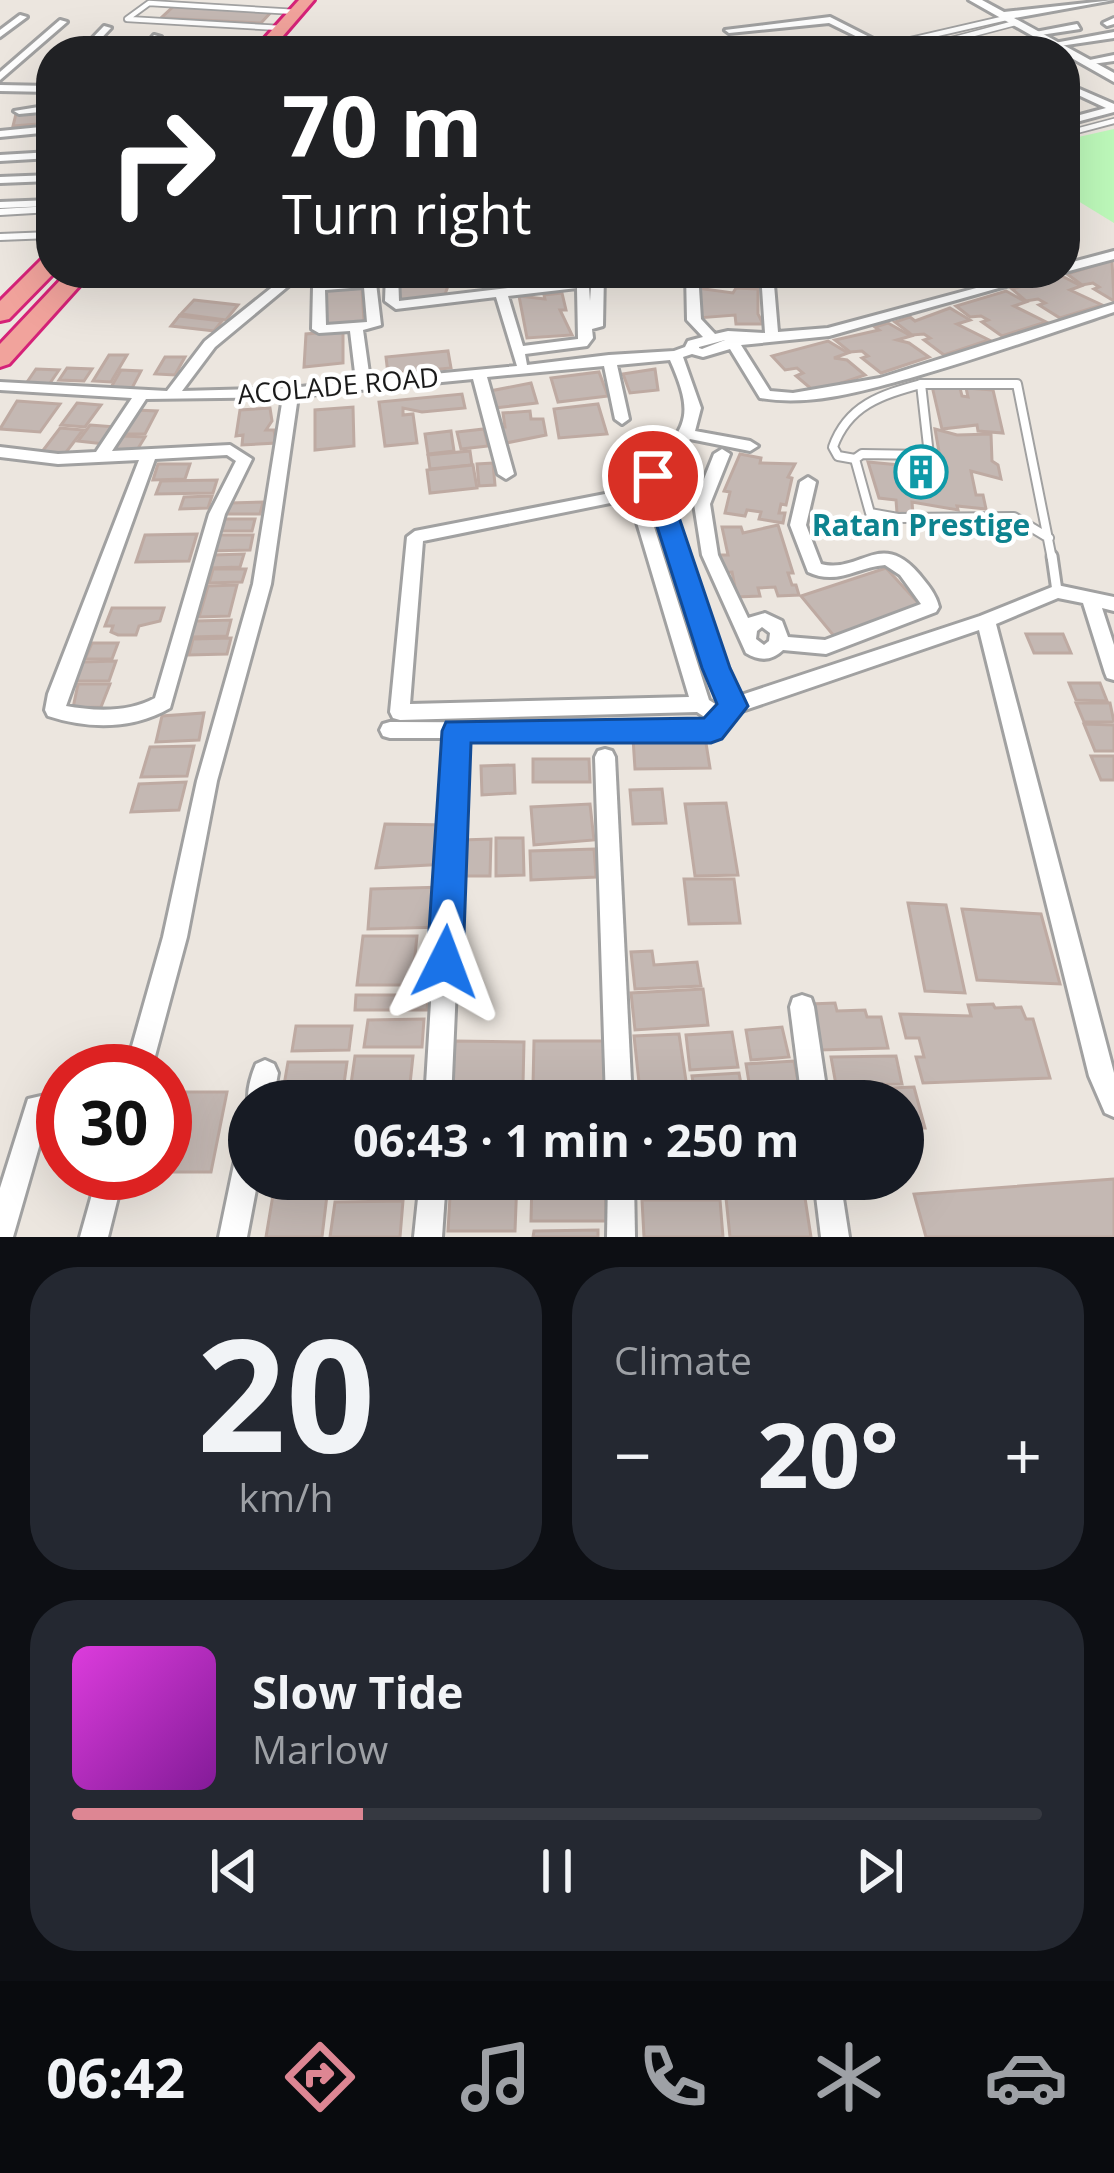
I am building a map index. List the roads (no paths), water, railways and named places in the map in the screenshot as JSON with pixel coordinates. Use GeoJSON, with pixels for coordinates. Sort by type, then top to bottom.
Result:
{"type":"FeatureCollection","features":[{"type":"Feature","properties":{"kind":"highway"},"geometry":{"type":"LineString","coordinates":[[275,36],[302,6]]}},
{"type":"Feature","properties":{"kind":"highway"},"geometry":{"type":"LineString","coordinates":[[6,302],[36,276]]}},
{"type":"Feature","properties":{"kind":"highway"},"geometry":{"type":"LineString","coordinates":[[0,359],[66,288]]}},
{"type":"Feature","properties":{"kind":"street"},"geometry":{"type":"LineString","coordinates":[[974,0],[1039,36]]}},
{"type":"Feature","properties":{"kind":"street"},"geometry":{"type":"LineString","coordinates":[[1008,19],[1111,0]]}},
{"type":"Feature","properties":{"kind":"street"},"geometry":{"type":"LineString","coordinates":[[0,34],[22,17]]}},
{"type":"Feature","properties":{"kind":"street"},"geometry":{"type":"LineString","coordinates":[[729,30],[830,20],[863,36]]}},
{"type":"Feature","properties":{"kind":"street"},"geometry":{"type":"LineString","coordinates":[[47,36],[63,22]]}},
{"type":"Feature","properties":{"kind":"street"},"geometry":{"type":"LineString","coordinates":[[1034,33],[1077,27]]}},
{"type":"Feature","properties":{"kind":"street"},"geometry":{"type":"LineString","coordinates":[[99,36],[107,28]]}},
{"type":"Feature","properties":{"kind":"street"},"geometry":{"type":"LineString","coordinates":[[1080,40],[1114,35]]}},
{"type":"Feature","properties":{"kind":"street"},"geometry":{"type":"LineString","coordinates":[[0,77],[36,46]]}},
{"type":"Feature","properties":{"kind":"street"},"geometry":{"type":"LineString","coordinates":[[1085,62],[1114,58]]}},
{"type":"Feature","properties":{"kind":"street"},"geometry":{"type":"LineString","coordinates":[[1080,59],[1114,79]]}},
{"type":"Feature","properties":{"kind":"street"},"geometry":{"type":"LineString","coordinates":[[0,88],[36,87]]}},
{"type":"Feature","properties":{"kind":"street"},"geometry":{"type":"LineString","coordinates":[[1080,92],[1111,107]]}},
{"type":"Feature","properties":{"kind":"street"},"geometry":{"type":"LineString","coordinates":[[1080,114],[1111,107]]}},
{"type":"Feature","properties":{"kind":"street"},"geometry":{"type":"LineString","coordinates":[[19,111],[36,109]]}},
{"type":"Feature","properties":{"kind":"street"},"geometry":{"type":"LineString","coordinates":[[0,134],[36,130]]}},
{"type":"Feature","properties":{"kind":"street"},"geometry":{"type":"LineString","coordinates":[[0,158],[36,156]]}},
{"type":"Feature","properties":{"kind":"street"},"geometry":{"type":"LineString","coordinates":[[0,180],[36,179]]}},
{"type":"Feature","properties":{"kind":"street"},"geometry":{"type":"LineString","coordinates":[[4,210],[36,207]]}},
{"type":"Feature","properties":{"kind":"street"},"geometry":{"type":"LineString","coordinates":[[1080,264],[1114,254]]}},
{"type":"Feature","properties":{"kind":"street"},"geometry":{"type":"LineString","coordinates":[[170,397],[210,344],[279,288]]}},
{"type":"Feature","properties":{"kind":"street"},"geometry":{"type":"LineString","coordinates":[[319,288],[319,329],[374,325],[370,288]]}},
{"type":"Feature","properties":{"kind":"street"},"geometry":{"type":"LineString","coordinates":[[392,288],[396,305],[524,288]]}},
{"type":"Feature","properties":{"kind":"street"},"geometry":{"type":"LineString","coordinates":[[501,292],[520,360],[582,343],[586,338],[584,288]]}},
{"type":"Feature","properties":{"kind":"street"},"geometry":{"type":"LineString","coordinates":[[599,288],[602,360],[622,419]]}},
{"type":"Feature","properties":{"kind":"street"},"geometry":{"type":"LineString","coordinates":[[693,288],[694,320],[731,339],[765,395],[795,401],[867,385],[1114,308]]}},
{"type":"Feature","properties":{"kind":"street"},"geometry":{"type":"LineString","coordinates":[[768,288],[772,336]]}},
{"type":"Feature","properties":{"kind":"street","name":"ACOLADE ROAD"},"geometry":{"type":"LineString","coordinates":[[0,386],[170,397],[291,392],[478,372],[520,360],[703,353],[731,339],[830,332],[991,288]]}},
{"type":"Feature","properties":{"kind":"street"},"geometry":{"type":"LineString","coordinates":[[356,327],[363,384]]}},
{"type":"Feature","properties":{"kind":"street"},"geometry":{"type":"LineString","coordinates":[[727,712],[653,476],[692,429],[693,388],[683,353],[693,344],[731,339]]}},
{"type":"Feature","properties":{"kind":"street"},"geometry":{"type":"LineString","coordinates":[[478,372],[506,474]]}},
{"type":"Feature","properties":{"kind":"street"},"geometry":{"type":"LineString","coordinates":[[146,1044],[176,937],[207,782],[262,584],[291,392]]}},
{"type":"Feature","properties":{"kind":"street"},"geometry":{"type":"LineString","coordinates":[[100,458],[141,395]]}},
{"type":"Feature","properties":{"kind":"street"},"geometry":{"type":"LineString","coordinates":[[687,434],[750,446]]}},
{"type":"Feature","properties":{"kind":"street"},"geometry":{"type":"LineString","coordinates":[[0,452],[100,458],[230,450],[244,459],[217,514],[163,703],[149,713],[68,716],[55,710],[58,694],[148,456]]}},
{"type":"Feature","properties":{"kind":"street"},"geometry":{"type":"LineString","coordinates":[[722,454],[702,504],[710,555],[748,638]]}},
{"type":"Feature","properties":{"kind":"street"},"geometry":{"type":"LineString","coordinates":[[716,668],[748,638],[752,623],[771,625],[779,632],[780,643],[826,647],[930,607],[919,587],[886,559],[830,574],[814,568],[798,525],[808,482]]}},
{"type":"Feature","properties":{"kind":"street"},"geometry":{"type":"LineString","coordinates":[[700,704],[636,493],[415,537],[400,712],[700,704],[727,712]]}},
{"type":"Feature","properties":{"kind":"street"},"geometry":{"type":"LineString","coordinates":[[390,730],[711,730],[727,712],[986,621],[1057,591],[1114,604]]}},
{"type":"Feature","properties":{"kind":"street"},"geometry":{"type":"LineString","coordinates":[[1091,602],[1114,673]]}},
{"type":"Feature","properties":{"kind":"street"},"geometry":{"type":"LineString","coordinates":[[986,621],[1102,1076],[1114,1104]]}},
{"type":"Feature","properties":{"kind":"street"},"geometry":{"type":"LineString","coordinates":[[439,1080],[457,731]]}},
{"type":"Feature","properties":{"kind":"street"},"geometry":{"type":"LineString","coordinates":[[605,757],[618,1080]]}},
{"type":"Feature","properties":{"kind":"street"},"geometry":{"type":"LineString","coordinates":[[802,1007],[812,1080]]}},
{"type":"Feature","properties":{"kind":"street"},"geometry":{"type":"LineString","coordinates":[[264,1080],[265,1073]]}},
{"type":"Feature","properties":{"kind":"street"},"geometry":{"type":"LineString","coordinates":[[0,1234],[36,1111]]}},
{"type":"Feature","properties":{"kind":"street"},"geometry":{"type":"LineString","coordinates":[[94,1237],[104,1200]]}},
{"type":"Feature","properties":{"kind":"street"},"geometry":{"type":"LineString","coordinates":[[232,1237],[240,1200]]}},
{"type":"Feature","properties":{"kind":"street"},"geometry":{"type":"LineString","coordinates":[[428,1237],[431,1200]]}},
{"type":"Feature","properties":{"kind":"street"},"geometry":{"type":"LineString","coordinates":[[620,1200],[621,1237]]}},
{"type":"Feature","properties":{"kind":"street"},"geometry":{"type":"LineString","coordinates":[[830,1200],[836,1237]]}},
{"type":"Feature","properties":{"kind":"lane"},"geometry":{"type":"LineString","coordinates":[[282,28],[127,20],[148,3],[302,6]]}},
{"type":"Feature","properties":{"kind":"lane"},"geometry":{"type":"LineString","coordinates":[[934,36],[1008,19]]}},
{"type":"Feature","properties":{"kind":"lane"},"geometry":{"type":"LineString","coordinates":[[955,36],[1008,19]]}},
{"type":"Feature","properties":{"kind":"lane"},"geometry":{"type":"LineString","coordinates":[[1080,130],[1114,121]]}},
{"type":"Feature","properties":{"kind":"lane"},"geometry":{"type":"LineString","coordinates":[[4,210],[0,235],[36,235]]}},
{"type":"Feature","properties":{"kind":"lane"},"geometry":{"type":"LineString","coordinates":[[921,384],[928,455],[838,456],[833,447],[838,427],[854,407],[921,384],[1017,384],[1057,591]]}},
{"type":"Feature","properties":{"kind":"lane"},"geometry":{"type":"LineString","coordinates":[[855,459],[870,513],[898,518],[1013,517],[1049,538]]}},
{"type":"Feature","properties":{"kind":"place","name":"Ratan Prestige"},"geometry":{"type":"Point","coordinates":[921,472]}}]}
